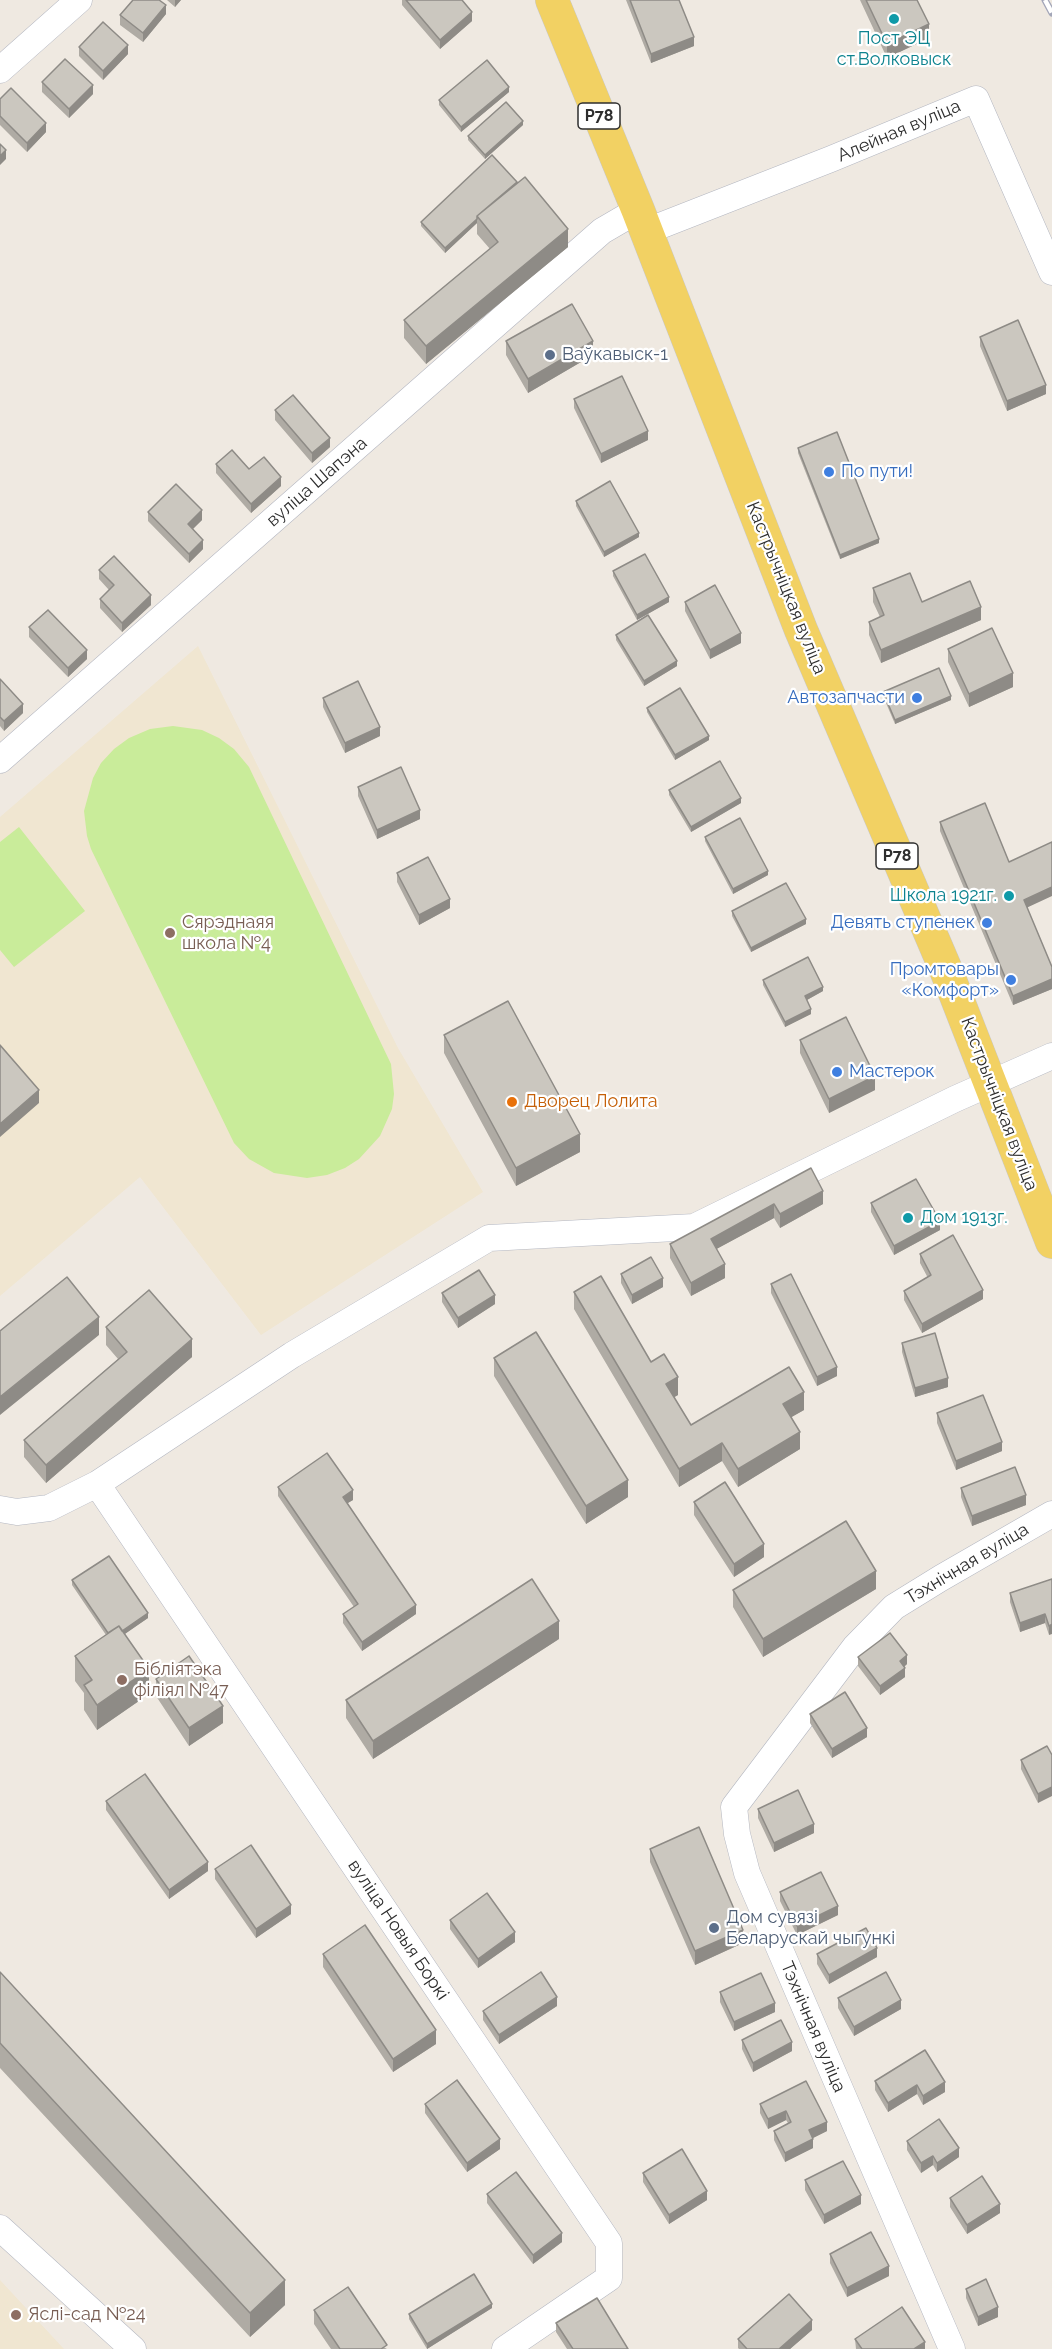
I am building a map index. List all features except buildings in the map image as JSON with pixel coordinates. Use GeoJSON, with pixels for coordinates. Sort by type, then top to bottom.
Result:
{"type":"FeatureCollection","features":[{"type":"Feature","properties":{"kind":"main road","name":"Кастрычніцкая вуліца"},"geometry":{"type":"LineString","coordinates":[[552,0],[643,221],[801,630],[992,1083],[1052,1242]]}},
{"type":"Feature","properties":{"kind":"street"},"geometry":{"type":"LineString","coordinates":[[0,70],[79,0]]}},
{"type":"Feature","properties":{"kind":"street","name":"Алейная вуліца"},"geometry":{"type":"LineString","coordinates":[[643,221],[831,159],[976,99],[1052,272]]}},
{"type":"Feature","properties":{"kind":"street","name":"вуліца Шапэна"},"geometry":{"type":"LineString","coordinates":[[0,760],[602,231],[643,221]]}},
{"type":"Feature","properties":{"kind":"street"},"geometry":{"type":"LineString","coordinates":[[0,1509],[17,1512],[49,1508],[97,1484],[292,1355],[489,1238],[694,1227],[1052,1056]]}},
{"type":"Feature","properties":{"kind":"street","name":"вуліца Новыя Боркі"},"geometry":{"type":"LineString","coordinates":[[97,1484],[609,2243],[609,2278],[505,2349]]}},
{"type":"Feature","properties":{"kind":"street","name":"Тэхнічная вуліца"},"geometry":{"type":"LineString","coordinates":[[952,2349],[747,1873],[737,1834],[734,1807],[855,1647],[894,1607],[1052,1514]]}},
{"type":"Feature","properties":{"kind":"street"},"geometry":{"type":"LineString","coordinates":[[0,2228],[133,2349]]}},
{"type":"Feature","properties":{"kind":"shaded area","name":"Сярэднаяя школа №4"},"geometry":{"type":"Polygon","coordinates":[[[198,646],[398,1048],[483,1192],[261,1335],[140,1177],[0,1296],[0,817],[198,646]]]}},
{"type":"Feature","properties":{"kind":"shaded area","name":"Яслі-сад №24"},"geometry":{"type":"Polygon","coordinates":[[[0,2280],[64,2349],[0,2349],[0,2280]]]}},
{"type":"Feature","properties":{"kind":"green space"},"geometry":{"type":"Polygon","coordinates":[[[173,726],[202,730],[219,738],[234,749],[249,767],[391,1064],[394,1094],[392,1109],[380,1136],[359,1159],[327,1175],[307,1178],[274,1173],[249,1159],[234,1143],[91,849],[84,811],[93,778],[101,763],[129,738],[150,729],[173,726]]]}},
{"type":"Feature","properties":{"kind":"green space"},"geometry":{"type":"Polygon","coordinates":[[[19,827],[85,911],[14,967],[0,950],[0,842],[19,827]]]}},
{"type":"Feature","properties":{"kind":"railway"},"geometry":{"type":"LineString","coordinates":[[1045,0],[1052,13]]}},
{"type":"Feature","properties":{"kind":"place","name":"Пост ЭЦ ст.Волковыск"},"geometry":{"type":"Point","coordinates":[894,19]}},
{"type":"Feature","properties":{"kind":"place","name":"Ваўкавыск-1"},"geometry":{"type":"Point","coordinates":[550,355]}},
{"type":"Feature","properties":{"kind":"place","name":"По пути!"},"geometry":{"type":"Point","coordinates":[829,472]}},
{"type":"Feature","properties":{"kind":"place","name":"Автозапчасти"},"geometry":{"type":"Point","coordinates":[917,698]}},
{"type":"Feature","properties":{"kind":"place","name":"Школа 1921г."},"geometry":{"type":"Point","coordinates":[1009,896]}},
{"type":"Feature","properties":{"kind":"place","name":"Девять ступенек"},"geometry":{"type":"Point","coordinates":[987,923]}},
{"type":"Feature","properties":{"kind":"place","name":"Сярэднаяя школа №4"},"geometry":{"type":"Point","coordinates":[170,933]}},
{"type":"Feature","properties":{"kind":"place","name":"Промтовары «Комфорт»"},"geometry":{"type":"Point","coordinates":[1011,980]}},
{"type":"Feature","properties":{"kind":"place","name":"Мастерок"},"geometry":{"type":"Point","coordinates":[837,1072]}},
{"type":"Feature","properties":{"kind":"place","name":"Дворец Лолита"},"geometry":{"type":"Point","coordinates":[512,1102]}},
{"type":"Feature","properties":{"kind":"place","name":"Дом 1913г."},"geometry":{"type":"Point","coordinates":[908,1218]}},
{"type":"Feature","properties":{"kind":"place","name":"Бібліятэка філіял №47"},"geometry":{"type":"Point","coordinates":[122,1680]}},
{"type":"Feature","properties":{"kind":"place","name":"Дом сувязі Беларускай чыгункі"},"geometry":{"type":"Point","coordinates":[714,1928]}},
{"type":"Feature","properties":{"kind":"place","name":"Яслі-сад №24"},"geometry":{"type":"Point","coordinates":[16,2315]}}]}
